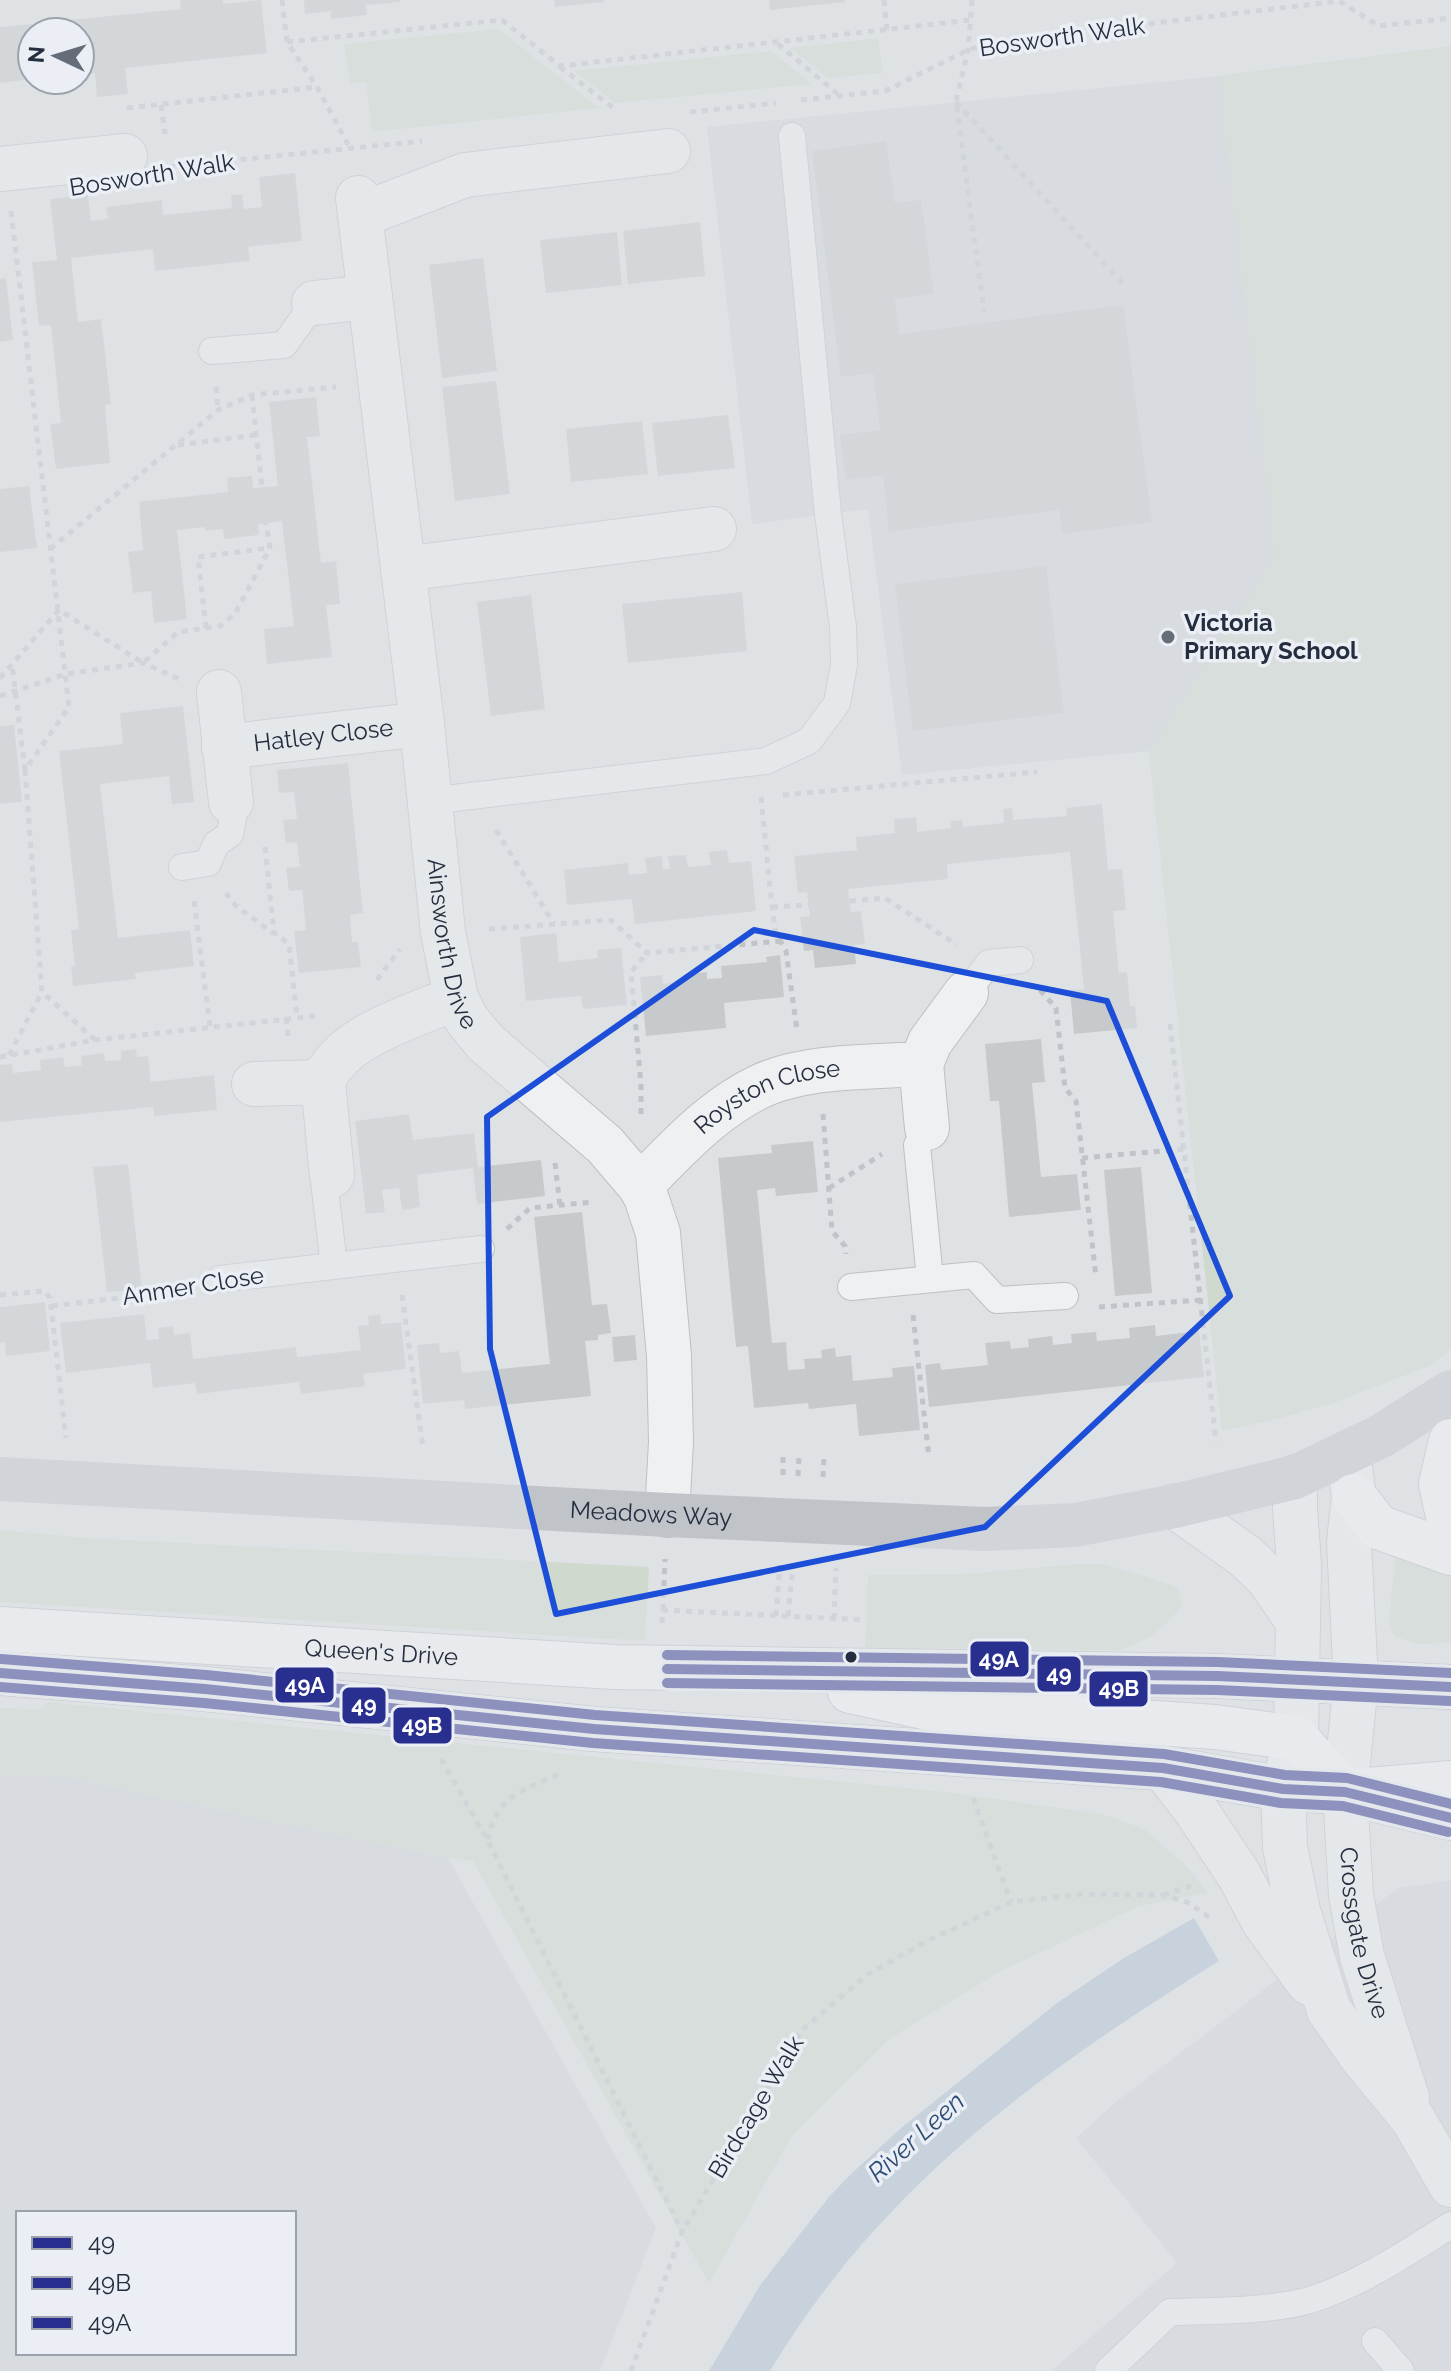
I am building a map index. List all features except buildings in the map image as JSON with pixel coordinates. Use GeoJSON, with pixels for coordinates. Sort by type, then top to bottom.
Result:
{"type":"FeatureCollection","features":[{"type":"Feature","properties":{"kind":"main road"},"geometry":{"type":"LineString","coordinates":[[1451,1441],[1441,1484],[1451,1530]]}},
{"type":"Feature","properties":{"kind":"main road"},"geometry":{"type":"LineString","coordinates":[[1354,1496],[1378,1527],[1451,1553]]}},
{"type":"Feature","properties":{"kind":"main road","name":"Queen's Drive"},"geometry":{"type":"LineString","coordinates":[[0,1629],[599,1667],[1217,1676],[1451,1687]]}},
{"type":"Feature","properties":{"kind":"main road","name":"Queen's Drive"},"geometry":{"type":"LineString","coordinates":[[761,1671],[929,1708],[1215,1727],[1296,1738]]}},
{"type":"Feature","properties":{"kind":"main road"},"geometry":{"type":"LineString","coordinates":[[0,1673],[205,1689],[594,1729],[1163,1768],[1283,1789],[1345,1792],[1451,1783]]}},
{"type":"Feature","properties":{"kind":"main road"},"geometry":{"type":"LineString","coordinates":[[1296,1738],[1345,1792]]}},
{"type":"Feature","properties":{"kind":"street"},"geometry":{"type":"LineString","coordinates":[[360,206],[465,175],[668,151]]}},
{"type":"Feature","properties":{"kind":"street"},"geometry":{"type":"LineString","coordinates":[[3,168],[140,165]]}},
{"type":"Feature","properties":{"kind":"street","name":"Ainsworth Drive"},"geometry":{"type":"LineString","coordinates":[[360,206],[422,724],[443,932],[456,998],[467,1020],[486,1043],[605,1145],[643,1192],[658,1233],[669,1356],[671,1442],[667,1515]]}},
{"type":"Feature","properties":{"kind":"street"},"geometry":{"type":"LineString","coordinates":[[314,303],[370,297]]}},
{"type":"Feature","properties":{"kind":"street"},"geometry":{"type":"LineString","coordinates":[[403,569],[714,529]]}},
{"type":"Feature","properties":{"kind":"street","name":"Hatley Close"},"geometry":{"type":"LineString","coordinates":[[219,692],[231,802]]}},
{"type":"Feature","properties":{"kind":"street","name":"Hatley Close"},"geometry":{"type":"LineString","coordinates":[[224,747],[422,724]]}},
{"type":"Feature","properties":{"kind":"street"},"geometry":{"type":"LineString","coordinates":[[922,1137],[921,1064],[930,1042],[978,978]]}},
{"type":"Feature","properties":{"kind":"street"},"geometry":{"type":"LineString","coordinates":[[332,1175],[323,1082],[335,1061],[353,1044],[456,998]]}},
{"type":"Feature","properties":{"kind":"street","name":"Royston Close"},"geometry":{"type":"LineString","coordinates":[[643,1192],[723,1109],[763,1085],[811,1073],[921,1064]]}},
{"type":"Feature","properties":{"kind":"street"},"geometry":{"type":"LineString","coordinates":[[254,1084],[323,1082]]}},
{"type":"Feature","properties":{"kind":"street","name":"Meadows Way"},"geometry":{"type":"LineString","coordinates":[[0,1479],[985,1529],[1075,1525],[1175,1506],[1295,1477],[1381,1436],[1451,1392]]}},
{"type":"Feature","properties":{"kind":"street","name":"Crossgate Drive"},"geometry":{"type":"LineString","coordinates":[[1347,1454],[1354,1496],[1349,1542],[1356,1681],[1345,1792],[1351,1895],[1362,1956],[1413,2119]]}},
{"type":"Feature","properties":{"kind":"street","name":"Crossgate Drive"},"geometry":{"type":"LineString","coordinates":[[1295,1477],[1299,1564],[1296,1738],[1283,1789],[1285,1847],[1298,1911],[1329,2010]]}},
{"type":"Feature","properties":{"kind":"street"},"geometry":{"type":"LineString","coordinates":[[1175,1506],[1245,1556],[1267,1577],[1297,1620]]}},
{"type":"Feature","properties":{"kind":"street","name":"Crossgate Drive"},"geometry":{"type":"LineString","coordinates":[[1163,1768],[1239,1875],[1264,1922],[1362,2057],[1413,2119],[1451,2185]]}},
{"type":"Feature","properties":{"kind":"street"},"geometry":{"type":"LineString","coordinates":[[1345,1792],[1451,1818]]}},
{"type":"Feature","properties":{"kind":"lane"},"geometry":{"type":"LineString","coordinates":[[429,801],[766,761],[809,741],[837,703],[844,665],[843,627],[828,514],[792,136]]}},
{"type":"Feature","properties":{"kind":"lane"},"geometry":{"type":"LineString","coordinates":[[212,351],[284,345],[314,303]]}},
{"type":"Feature","properties":{"kind":"lane","name":"Hatley Close"},"geometry":{"type":"LineString","coordinates":[[194,865],[230,834],[233,819],[231,802]]}},
{"type":"Feature","properties":{"kind":"lane"},"geometry":{"type":"LineString","coordinates":[[978,978],[1020,960]]}},
{"type":"Feature","properties":{"kind":"lane"},"geometry":{"type":"LineString","coordinates":[[919,1281],[922,1137]]}},
{"type":"Feature","properties":{"kind":"lane"},"geometry":{"type":"LineString","coordinates":[[332,1175],[324,1181],[334,1265]]}},
{"type":"Feature","properties":{"kind":"lane","name":"Anmer Close"},"geometry":{"type":"LineString","coordinates":[[220,1279],[481,1249]]}},
{"type":"Feature","properties":{"kind":"lane"},"geometry":{"type":"LineString","coordinates":[[851,1287],[974,1275],[997,1300],[1065,1296]]}},
{"type":"Feature","properties":{"kind":"lane"},"geometry":{"type":"LineString","coordinates":[[1108,2371],[1170,2312],[1244,2309],[1309,2300],[1372,2274],[1451,2225]]}},
{"type":"Feature","properties":{"kind":"lane"},"geometry":{"type":"LineString","coordinates":[[1375,2341],[1401,2371]]}},
{"type":"Feature","properties":{"kind":"path"},"geometry":{"type":"LineString","coordinates":[[282,0],[287,42],[317,87],[351,148],[360,206]]}},
{"type":"Feature","properties":{"kind":"path"},"geometry":{"type":"LineString","coordinates":[[884,0],[887,31]]}},
{"type":"Feature","properties":{"kind":"path"},"geometry":{"type":"LineString","coordinates":[[972,0],[968,50],[956,101],[984,312]]}},
{"type":"Feature","properties":{"kind":"path","name":"Bosworth Walk"},"geometry":{"type":"LineString","coordinates":[[912,79],[984,45],[1340,1],[1379,26],[1451,18]]}},
{"type":"Feature","properties":{"kind":"path"},"geometry":{"type":"LineString","coordinates":[[287,42],[502,20],[627,119]]}},
{"type":"Feature","properties":{"kind":"path"},"geometry":{"type":"LineString","coordinates":[[560,66],[971,20]]}},
{"type":"Feature","properties":{"kind":"path"},"geometry":{"type":"LineString","coordinates":[[777,44],[840,96]]}},
{"type":"Feature","properties":{"kind":"path"},"geometry":{"type":"LineString","coordinates":[[122,109],[317,87]]}},
{"type":"Feature","properties":{"kind":"path"},"geometry":{"type":"LineString","coordinates":[[956,101],[1125,286]]}},
{"type":"Feature","properties":{"kind":"path","name":"Bosworth Walk"},"geometry":{"type":"LineString","coordinates":[[140,165],[169,167],[351,148]]}},
{"type":"Feature","properties":{"kind":"path"},"geometry":{"type":"LineString","coordinates":[[3,168],[69,707],[25,770]]}},
{"type":"Feature","properties":{"kind":"path"},"geometry":{"type":"LineString","coordinates":[[50,549],[218,410],[252,395],[381,383]]}},
{"type":"Feature","properties":{"kind":"path"},"geometry":{"type":"LineString","coordinates":[[252,395],[262,487]]}},
{"type":"Feature","properties":{"kind":"path"},"geometry":{"type":"LineString","coordinates":[[176,446],[256,435]]}},
{"type":"Feature","properties":{"kind":"path"},"geometry":{"type":"LineString","coordinates":[[0,696],[66,674],[143,663],[178,632],[220,626],[235,614],[270,548],[266,523]]}},
{"type":"Feature","properties":{"kind":"path"},"geometry":{"type":"LineString","coordinates":[[206,628],[198,557],[270,548]]}},
{"type":"Feature","properties":{"kind":"path"},"geometry":{"type":"LineString","coordinates":[[59,610],[143,663],[185,682],[217,680],[219,692]]}},
{"type":"Feature","properties":{"kind":"path"},"geometry":{"type":"LineString","coordinates":[[0,678],[59,610]]}},
{"type":"Feature","properties":{"kind":"path"},"geometry":{"type":"LineString","coordinates":[[8,1056],[42,992],[25,770],[12,665]]}},
{"type":"Feature","properties":{"kind":"path"},"geometry":{"type":"LineString","coordinates":[[761,797],[776,933],[786,951],[811,1073],[829,1188],[832,1231],[845,1246],[851,1287]]}},
{"type":"Feature","properties":{"kind":"path"},"geometry":{"type":"LineString","coordinates":[[493,826],[554,924]]}},
{"type":"Feature","properties":{"kind":"path"},"geometry":{"type":"LineString","coordinates":[[264,838],[274,933]]}},
{"type":"Feature","properties":{"kind":"path"},"geometry":{"type":"LineString","coordinates":[[194,865],[236,906],[289,944],[297,1017]]}},
{"type":"Feature","properties":{"kind":"path"},"geometry":{"type":"LineString","coordinates":[[194,865],[210,1027]]}},
{"type":"Feature","properties":{"kind":"path"},"geometry":{"type":"LineString","coordinates":[[850,901],[885,898],[978,978]]}},
{"type":"Feature","properties":{"kind":"path"},"geometry":{"type":"LineString","coordinates":[[772,907],[809,905]]}},
{"type":"Feature","properties":{"kind":"path"},"geometry":{"type":"LineString","coordinates":[[370,990],[403,945],[443,932],[611,920],[647,953]]}},
{"type":"Feature","properties":{"kind":"path"},"geometry":{"type":"LineString","coordinates":[[481,1249],[493,1244],[530,1208],[643,1192],[641,1085],[631,972],[647,953],[781,941]]}},
{"type":"Feature","properties":{"kind":"path"},"geometry":{"type":"LineString","coordinates":[[1020,960],[1056,1008],[1065,1088],[1076,1101],[1099,1307],[1201,1300]]}},
{"type":"Feature","properties":{"kind":"path"},"geometry":{"type":"LineString","coordinates":[[42,992],[95,1040]]}},
{"type":"Feature","properties":{"kind":"path"},"geometry":{"type":"LineString","coordinates":[[0,1057],[95,1040],[326,1015]]}},
{"type":"Feature","properties":{"kind":"path"},"geometry":{"type":"LineString","coordinates":[[1170,1024],[1216,1442]]}},
{"type":"Feature","properties":{"kind":"path"},"geometry":{"type":"LineString","coordinates":[[829,1188],[891,1149],[922,1137]]}},
{"type":"Feature","properties":{"kind":"path"},"geometry":{"type":"LineString","coordinates":[[1082,1158],[1184,1149]]}},
{"type":"Feature","properties":{"kind":"path"},"geometry":{"type":"LineString","coordinates":[[398,1259],[423,1448]]}},
{"type":"Feature","properties":{"kind":"path","name":"Anmer Close"},"geometry":{"type":"LineString","coordinates":[[52,1306],[211,1287],[220,1279]]}},
{"type":"Feature","properties":{"kind":"path"},"geometry":{"type":"LineString","coordinates":[[919,1281],[929,1458]]}},
{"type":"Feature","properties":{"kind":"path"},"geometry":{"type":"LineString","coordinates":[[0,1295],[45,1291],[52,1306],[68,1451]]}},
{"type":"Feature","properties":{"kind":"path"},"geometry":{"type":"LineString","coordinates":[[437,1752],[488,1841],[682,2232]]}},
{"type":"Feature","properties":{"kind":"path"},"geometry":{"type":"LineString","coordinates":[[488,1841],[491,1818],[506,1799],[570,1769]]}},
{"type":"Feature","properties":{"kind":"path"},"geometry":{"type":"LineString","coordinates":[[970,1789],[1011,1902]]}},
{"type":"Feature","properties":{"kind":"path","name":"Birdcage Walk"},"geometry":{"type":"LineString","coordinates":[[631,2371],[682,2232],[802,2030],[868,1974],[925,1942],[1011,1902],[1082,1894],[1162,1895]]}},
{"type":"Feature","properties":{"kind":"highlighted area"},"geometry":{"type":"Polygon","coordinates":[[[754,930],[1107,1001],[1230,1296],[985,1527],[556,1614],[490,1349],[487,1117],[754,930]]]}},
{"type":"Feature","properties":{"kind":"shaded area"},"geometry":{"type":"Polygon","coordinates":[[[498,29],[599,108],[372,132],[366,82],[350,83],[344,44],[498,29]]]}},
{"type":"Feature","properties":{"kind":"shaded area"},"geometry":{"type":"Polygon","coordinates":[[[878,38],[883,73],[828,78],[790,48],[878,38]]]}},
{"type":"Feature","properties":{"kind":"shaded area","name":"Victoria Primary School"},"geometry":{"type":"Polygon","coordinates":[[[1451,46],[1451,1349],[1431,1365],[1333,1403],[1266,1422],[1222,1430],[1149,751],[902,775],[868,509],[752,524],[707,127],[1218,76],[1451,46]]]}},
{"type":"Feature","properties":{"kind":"shaded area"},"geometry":{"type":"Polygon","coordinates":[[[1451,46],[1451,1349],[1399,1378],[1340,1399],[1282,1417],[1222,1430],[1149,751],[1275,556],[1218,76],[1451,46]]]}},
{"type":"Feature","properties":{"kind":"shaded area"},"geometry":{"type":"Polygon","coordinates":[[[771,51],[812,84],[615,103],[574,71],[771,51]]]}},
{"type":"Feature","properties":{"kind":"shaded area"},"geometry":{"type":"Polygon","coordinates":[[[0,1530],[88,1538],[649,1567],[645,1641],[0,1602],[0,1530]]]}},
{"type":"Feature","properties":{"kind":"shaded area"},"geometry":{"type":"Polygon","coordinates":[[[1396,1550],[1451,1568],[1451,1643],[1417,1644],[1394,1636],[1389,1620],[1396,1550]]]}},
{"type":"Feature","properties":{"kind":"shaded area"},"geometry":{"type":"Polygon","coordinates":[[[1104,1564],[1178,1587],[1182,1605],[1154,1634],[1118,1650],[946,1648],[865,1651],[868,1575],[966,1574],[1104,1564]]]}},
{"type":"Feature","properties":{"kind":"shaded area"},"geometry":{"type":"Polygon","coordinates":[[[48,1702],[945,1792],[1102,1814],[1145,1829],[1187,1867],[1208,1893],[1139,1906],[1001,1971],[892,2037],[793,2134],[709,2283],[473,1861],[65,1777],[0,1775],[0,1708],[40,1709],[48,1702]]]}},
{"type":"Feature","properties":{"kind":"shaded area"},"geometry":{"type":"Polygon","coordinates":[[[0,1775],[65,1777],[448,1858],[656,2228],[600,2371],[0,2371],[0,1775]]]}},
{"type":"Feature","properties":{"kind":"shaded area"},"geometry":{"type":"Polygon","coordinates":[[[1451,1880],[1451,2371],[1051,2371],[1177,2263],[1076,2138],[1118,2100],[1398,1888],[1451,1880]]]}},
{"type":"Feature","properties":{"kind":"water","name":"River Leen"},"geometry":{"type":"Polygon","coordinates":[[[1194,1918],[1219,1961],[1089,2046],[1027,2091],[913,2190],[862,2245],[814,2305],[770,2371],[709,2371],[761,2284],[849,2176],[900,2129],[1057,2003],[1124,1958],[1194,1918]]]}},
{"type":"Feature","properties":{"kind":"transit line","name":"49A"},"geometry":{"type":"LineString","coordinates":[[667,1655],[1217,1662],[1451,1673]]}},
{"type":"Feature","properties":{"kind":"transit line","name":"49A"},"geometry":{"type":"LineString","coordinates":[[1,1659],[206,1675],[595,1715],[1164,1754],[1285,1775],[1347,1778],[1451,1804]]}},
{"type":"Feature","properties":{"kind":"transit line","name":"49"},"geometry":{"type":"LineString","coordinates":[[667,1669],[1217,1676],[1451,1687]]}},
{"type":"Feature","properties":{"kind":"transit line","name":"49"},"geometry":{"type":"LineString","coordinates":[[0,1673],[205,1689],[594,1729],[1163,1768],[1283,1789],[1345,1792],[1451,1818]]}},
{"type":"Feature","properties":{"kind":"transit line","name":"49B"},"geometry":{"type":"LineString","coordinates":[[667,1683],[1217,1690],[1450,1701]]}},
{"type":"Feature","properties":{"kind":"transit line","name":"49B"},"geometry":{"type":"LineString","coordinates":[[0,1687],[204,1703],[593,1743],[1161,1782],[1281,1803],[1343,1806],[1448,1832]]}},
{"type":"Feature","properties":{"kind":"place","name":"Victoria Primary School"},"geometry":{"type":"Point","coordinates":[1168,637]}}]}
